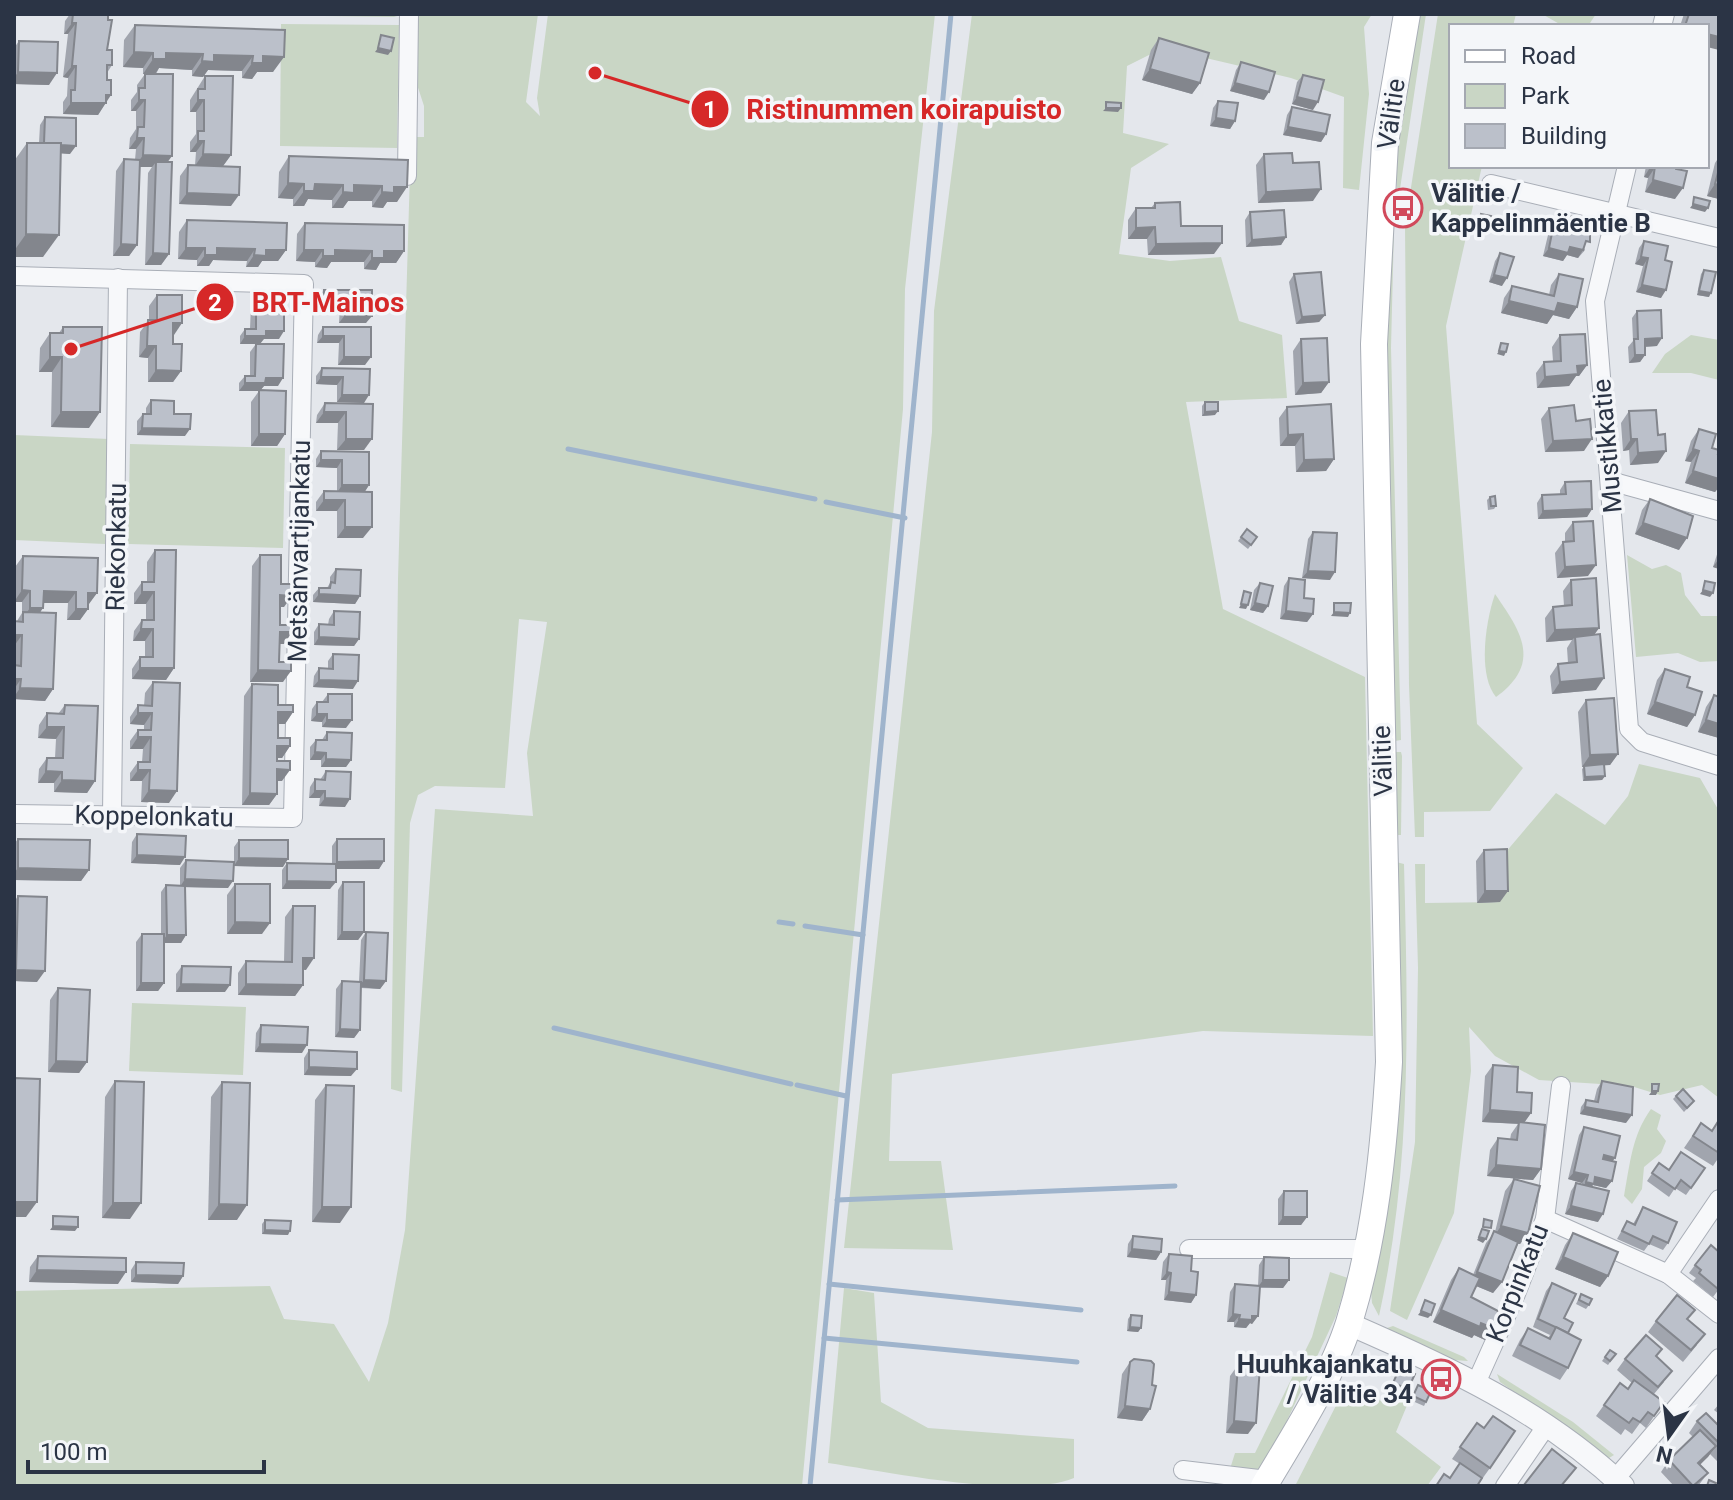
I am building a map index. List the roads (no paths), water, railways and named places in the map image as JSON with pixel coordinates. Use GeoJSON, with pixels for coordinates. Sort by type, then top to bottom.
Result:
{"type":"FeatureCollection","features":[{"type":"Feature","properties":{"kind":"main road","name":"Välitie"},"geometry":{"type":"LineString","coordinates":[[1265,1483],[1349,1324],[1366,1249],[1384,1140],[1389,1062],[1374,344],[1385,143],[1407,14]]}},
{"type":"Feature","properties":{"kind":"street"},"geometry":{"type":"LineString","coordinates":[[407,176],[409,14]]}},
{"type":"Feature","properties":{"kind":"street","name":"Mustikkatie"},"geometry":{"type":"LineString","coordinates":[[1626,168],[1595,301],[1629,729],[1642,742],[1719,766]]}},
{"type":"Feature","properties":{"kind":"street"},"geometry":{"type":"LineString","coordinates":[[1491,184],[1719,238]]}},
{"type":"Feature","properties":{"kind":"street"},"geometry":{"type":"LineString","coordinates":[[14,276],[118,278]]}},
{"type":"Feature","properties":{"kind":"street","name":"Metsänvartijankatu"},"geometry":{"type":"LineString","coordinates":[[118,278],[304,284],[293,818]]}},
{"type":"Feature","properties":{"kind":"street","name":"Riekonkatu"},"geometry":{"type":"LineString","coordinates":[[112,816],[118,278]]}},
{"type":"Feature","properties":{"kind":"street"},"geometry":{"type":"LineString","coordinates":[[1610,481],[1719,511]]}},
{"type":"Feature","properties":{"kind":"street","name":"Koppelonkatu"},"geometry":{"type":"LineString","coordinates":[[14,814],[293,818]]}},
{"type":"Feature","properties":{"kind":"street","name":"Korpinkatu"},"geometry":{"type":"LineString","coordinates":[[1477,1381],[1545,1219],[1561,1086]]}},
{"type":"Feature","properties":{"kind":"street"},"geometry":{"type":"LineString","coordinates":[[1668,1274],[1719,1199]]}},
{"type":"Feature","properties":{"kind":"street"},"geometry":{"type":"LineString","coordinates":[[1545,1219],[1668,1274],[1719,1314]]}},
{"type":"Feature","properties":{"kind":"street"},"geometry":{"type":"LineString","coordinates":[[1189,1249],[1366,1249]]}},
{"type":"Feature","properties":{"kind":"street"},"geometry":{"type":"LineString","coordinates":[[1349,1324],[1477,1381],[1547,1425],[1619,1482],[1719,1358]]}},
{"type":"Feature","properties":{"kind":"street"},"geometry":{"type":"LineString","coordinates":[[1505,1486],[1547,1425]]}},
{"type":"Feature","properties":{"kind":"street"},"geometry":{"type":"LineString","coordinates":[[1183,1470],[1265,1483]]}},
{"type":"Feature","properties":{"kind":"waterway"},"geometry":{"type":"LineString","coordinates":[[810,1486],[951,14]]}},
{"type":"Feature","properties":{"kind":"waterway"},"geometry":{"type":"LineString","coordinates":[[568,449],[815,499]]}},
{"type":"Feature","properties":{"kind":"waterway"},"geometry":{"type":"LineString","coordinates":[[826,502],[905,518]]}},
{"type":"Feature","properties":{"kind":"waterway"},"geometry":{"type":"LineString","coordinates":[[779,922],[793,924]]}},
{"type":"Feature","properties":{"kind":"waterway"},"geometry":{"type":"LineString","coordinates":[[805,926],[863,935]]}},
{"type":"Feature","properties":{"kind":"waterway"},"geometry":{"type":"LineString","coordinates":[[554,1028],[791,1084]]}},
{"type":"Feature","properties":{"kind":"waterway"},"geometry":{"type":"LineString","coordinates":[[797,1085],[846,1096]]}},
{"type":"Feature","properties":{"kind":"waterway"},"geometry":{"type":"LineString","coordinates":[[837,1200],[1175,1186]]}},
{"type":"Feature","properties":{"kind":"waterway"},"geometry":{"type":"LineString","coordinates":[[829,1284],[1081,1310]]}},
{"type":"Feature","properties":{"kind":"waterway"},"geometry":{"type":"LineString","coordinates":[[824,1338],[1077,1362]]}},
{"type":"Feature","properties":{"kind":"place","name":"Ristinummen koirapuisto"},"geometry":{"type":"Point","coordinates":[595,73]}},
{"type":"Feature","properties":{"kind":"place","name":"Välitie / Kappelinmäentie B"},"geometry":{"type":"Point","coordinates":[1403,208]}},
{"type":"Feature","properties":{"kind":"place","name":"BRT-Mainos"},"geometry":{"type":"Point","coordinates":[71,349]}},
{"type":"Feature","properties":{"kind":"place","name":"Huuhkajankatu / Välitie 34"},"geometry":{"type":"Point","coordinates":[1441,1379]}}]}
